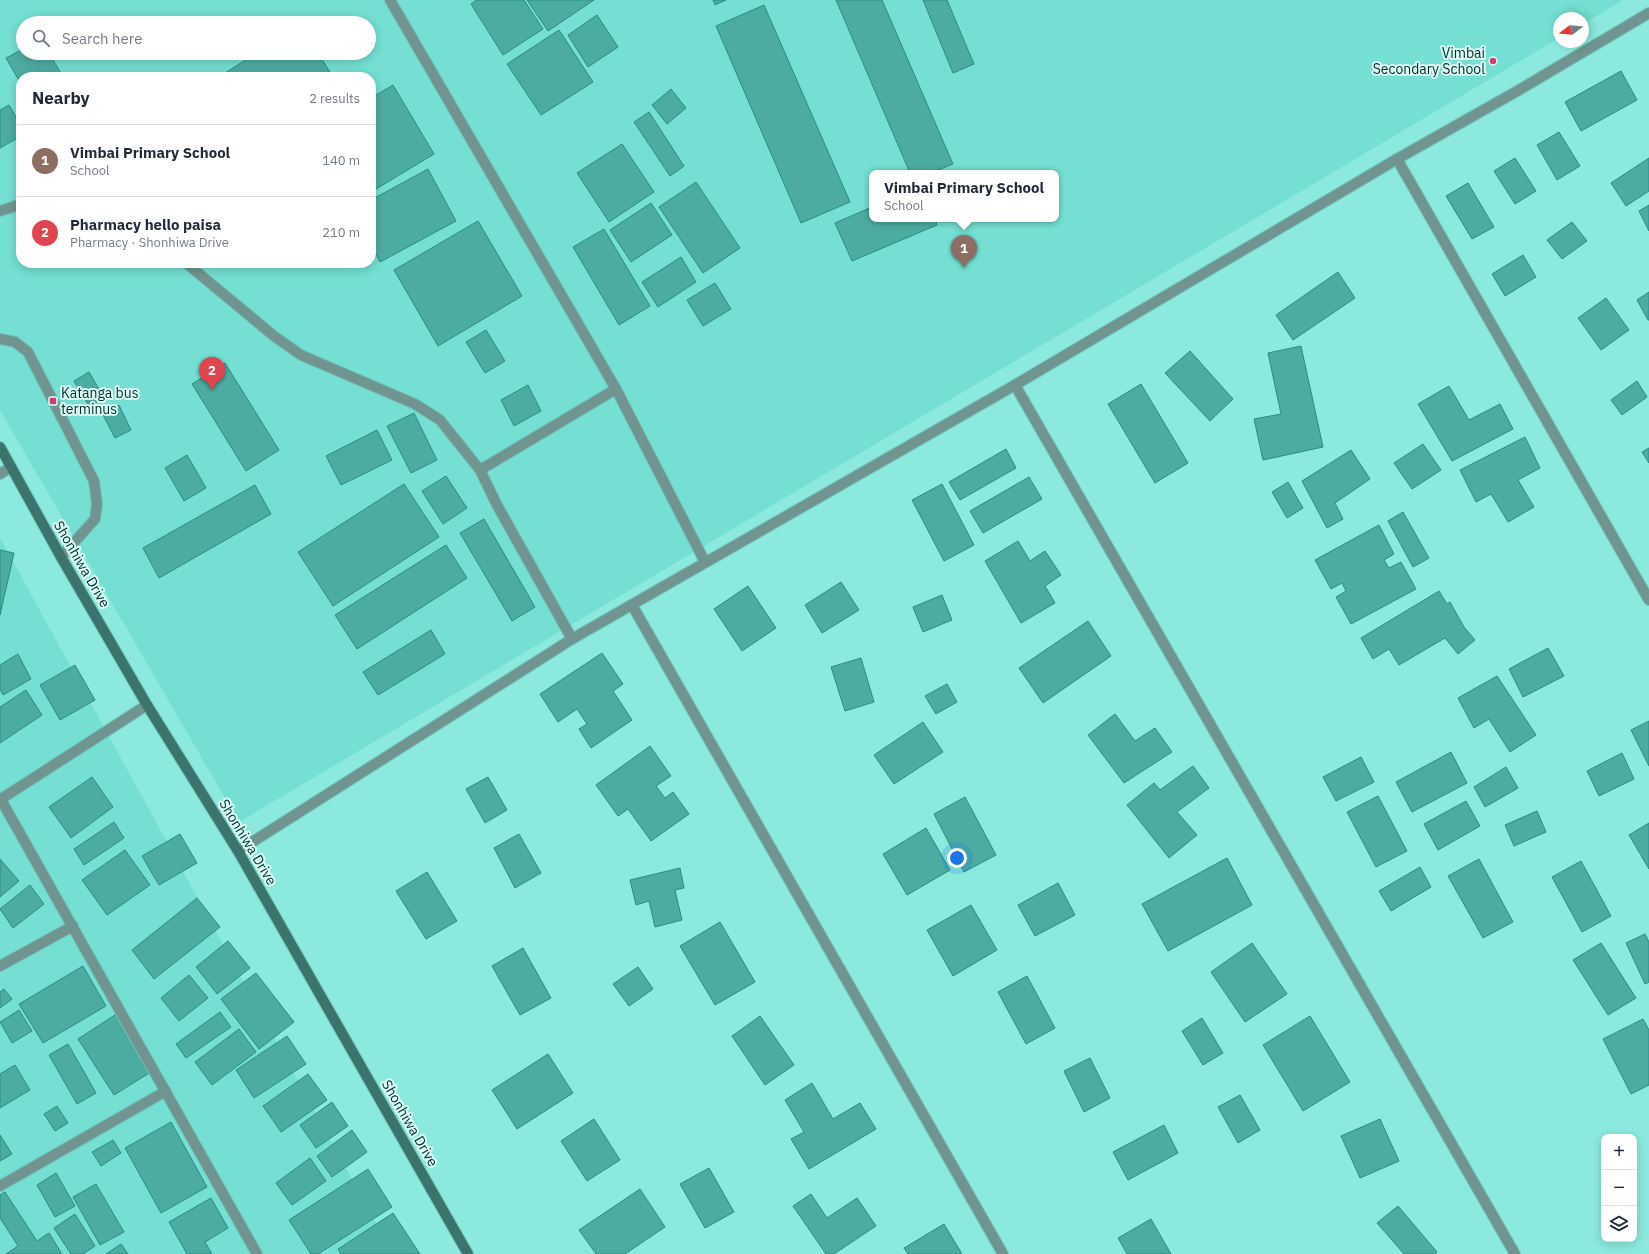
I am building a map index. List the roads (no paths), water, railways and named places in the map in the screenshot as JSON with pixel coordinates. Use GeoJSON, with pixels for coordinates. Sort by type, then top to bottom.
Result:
{"type":"FeatureCollection","features":[{"type":"Feature","properties":{"kind":"street"},"geometry":{"type":"LineString","coordinates":[[390,0],[616,389],[705,562]]}},
{"type":"Feature","properties":{"kind":"street"},"geometry":{"type":"LineString","coordinates":[[238,851],[572,639],[1015,385],[1397,159],[1519,90],[1649,12]]}},
{"type":"Feature","properties":{"kind":"street"},"geometry":{"type":"LineString","coordinates":[[1397,159],[1649,600]]}},
{"type":"Feature","properties":{"kind":"street"},"geometry":{"type":"LineString","coordinates":[[0,211],[16,206]]}},
{"type":"Feature","properties":{"kind":"street"},"geometry":{"type":"LineString","coordinates":[[192,268],[274,336],[301,355],[414,404],[440,420],[480,470],[496,505],[572,639]]}},
{"type":"Feature","properties":{"kind":"street"},"geometry":{"type":"LineString","coordinates":[[0,339],[15,342],[28,352],[94,481],[97,504],[95,519],[61,557]]}},
{"type":"Feature","properties":{"kind":"street"},"geometry":{"type":"LineString","coordinates":[[1015,385],[1515,1254]]}},
{"type":"Feature","properties":{"kind":"street"},"geometry":{"type":"LineString","coordinates":[[480,470],[616,389]]}},
{"type":"Feature","properties":{"kind":"street","name":"Shonhiwa Drive"},"geometry":{"type":"LineString","coordinates":[[0,447],[61,557],[147,705],[238,851],[468,1254]]}},
{"type":"Feature","properties":{"kind":"street"},"geometry":{"type":"LineString","coordinates":[[0,474],[11,467]]}},
{"type":"Feature","properties":{"kind":"street"},"geometry":{"type":"LineString","coordinates":[[632,605],[1003,1254]]}},
{"type":"Feature","properties":{"kind":"street"},"geometry":{"type":"LineString","coordinates":[[147,705],[0,798],[257,1254]]}},
{"type":"Feature","properties":{"kind":"street"},"geometry":{"type":"LineString","coordinates":[[0,966],[73,926]]}},
{"type":"Feature","properties":{"kind":"street"},"geometry":{"type":"LineString","coordinates":[[0,1186],[166,1091]]}},
{"type":"Feature","properties":{"kind":"place","name":"Vimbai Secondary School"},"geometry":{"type":"Point","coordinates":[1493,61]}},
{"type":"Feature","properties":{"kind":"place","name":"Vimbai Primary School"},"geometry":{"type":"Point","coordinates":[964,268]}},
{"type":"Feature","properties":{"kind":"place","name":"Pharmacy hello paisa"},"geometry":{"type":"Point","coordinates":[212,390]}},
{"type":"Feature","properties":{"kind":"place","name":"Katanga bus terminus"},"geometry":{"type":"Point","coordinates":[53,401]}}]}
